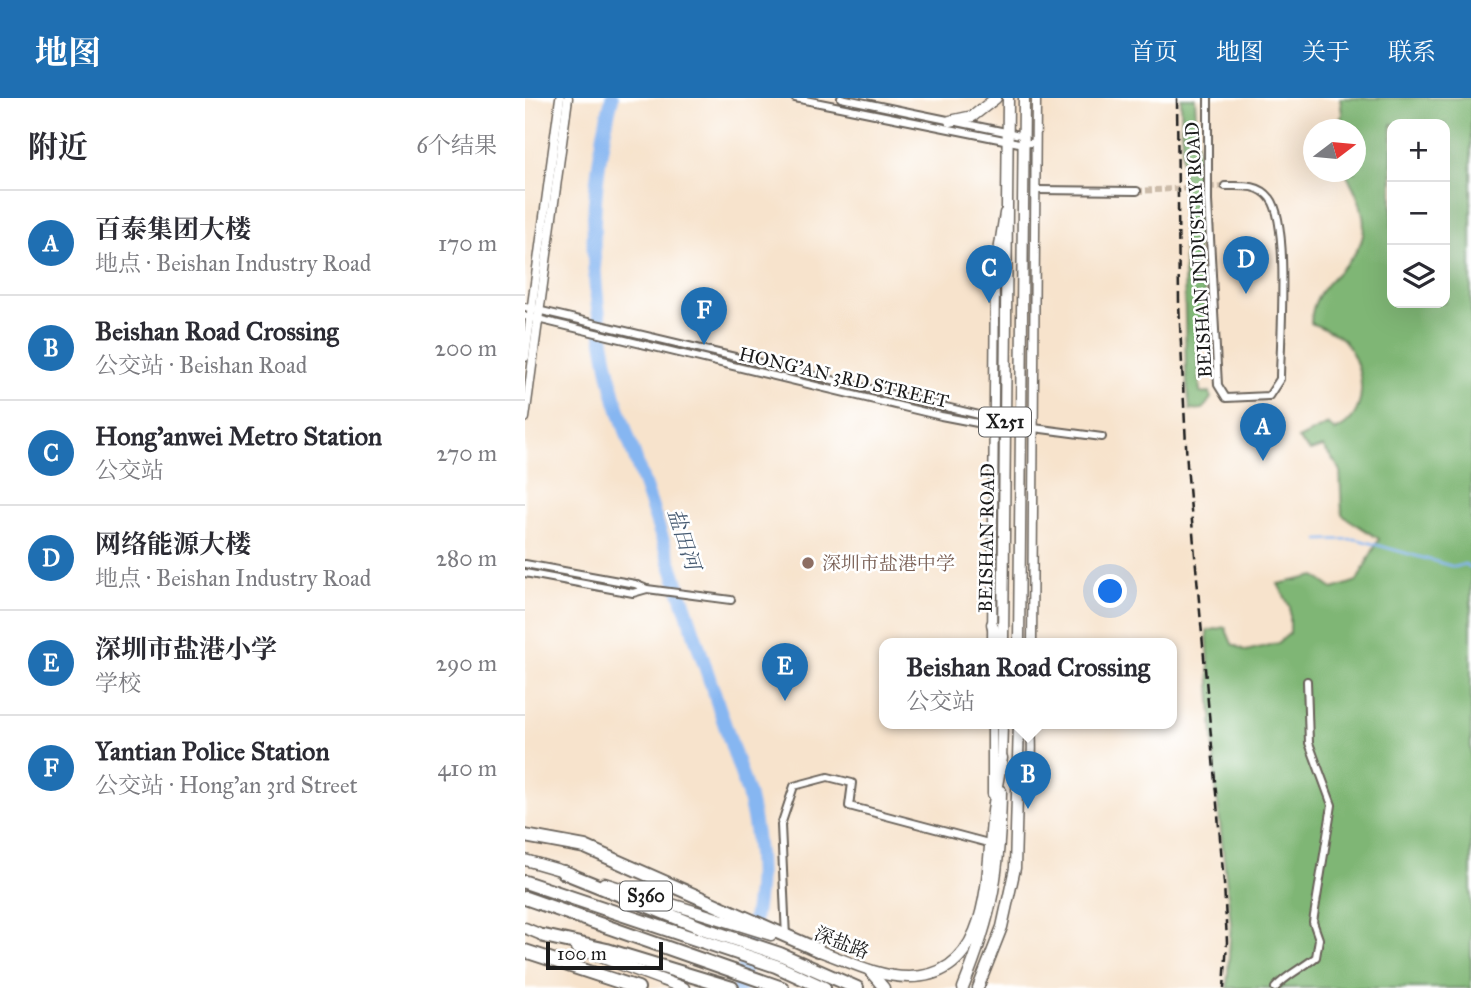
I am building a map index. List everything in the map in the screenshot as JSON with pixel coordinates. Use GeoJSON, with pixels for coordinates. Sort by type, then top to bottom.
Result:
{"type":"FeatureCollection","features":[{"type":"Feature","properties":{"kind":"highway"},"geometry":{"type":"LineString","coordinates":[[525,836],[585,847],[733,915],[768,927],[784,938],[818,950]]}},
{"type":"Feature","properties":{"kind":"highway"},"geometry":{"type":"LineString","coordinates":[[563,872],[705,929],[780,954],[857,988]]}},
{"type":"Feature","properties":{"kind":"highway"},"geometry":{"type":"LineString","coordinates":[[525,881],[776,966],[824,988]]}},
{"type":"Feature","properties":{"kind":"highway"},"geometry":{"type":"LineString","coordinates":[[525,898],[782,988]]}},
{"type":"Feature","properties":{"kind":"highway"},"geometry":{"type":"LineString","coordinates":[[544,936],[607,950],[732,988]]}},
{"type":"Feature","properties":{"kind":"highway"},"geometry":{"type":"LineString","coordinates":[[525,951],[638,988]]}},
{"type":"Feature","properties":{"kind":"main road"},"geometry":{"type":"LineString","coordinates":[[950,121],[973,116],[996,98]]}},
{"type":"Feature","properties":{"kind":"main road","name":"BEISHAN ROAD"},"geometry":{"type":"LineString","coordinates":[[1000,638],[1008,98]]}},
{"type":"Feature","properties":{"kind":"main road","name":"BEISHAN ROAD"},"geometry":{"type":"LineString","coordinates":[[1019,638],[1024,98]]}},
{"type":"Feature","properties":{"kind":"main road"},"geometry":{"type":"LineString","coordinates":[[992,624],[998,638]]}},
{"type":"Feature","properties":{"kind":"main road"},"geometry":{"type":"LineString","coordinates":[[963,988],[989,918],[995,893],[1000,843],[1002,729]]}},
{"type":"Feature","properties":{"kind":"main road"},"geometry":{"type":"LineString","coordinates":[[978,988],[1010,900],[1017,847],[1019,729]]}},
{"type":"Feature","properties":{"kind":"main road"},"geometry":{"type":"LineString","coordinates":[[866,967],[900,977],[920,976],[940,970],[958,958],[971,940],[981,914],[992,844],[992,813],[1002,758]]}},
{"type":"Feature","properties":{"kind":"main road","name":"S360"},"geometry":{"type":"LineString","coordinates":[[525,860],[733,915],[784,938]]}},
{"type":"Feature","properties":{"kind":"main road"},"geometry":{"type":"LineString","coordinates":[[525,928],[684,988]]}},
{"type":"Feature","properties":{"kind":"main road","name":"深盐路"},"geometry":{"type":"LineString","coordinates":[[818,950],[866,967],[884,988]]}},
{"type":"Feature","properties":{"kind":"street"},"geometry":{"type":"LineString","coordinates":[[525,418],[532,313],[559,98]]}},
{"type":"Feature","properties":{"kind":"street"},"geometry":{"type":"LineString","coordinates":[[525,358],[568,98]]}},
{"type":"Feature","properties":{"kind":"street"},"geometry":{"type":"LineString","coordinates":[[795,98],[1008,136]]}},
{"type":"Feature","properties":{"kind":"street"},"geometry":{"type":"LineString","coordinates":[[841,98],[1036,142]]}},
{"type":"Feature","properties":{"kind":"street"},"geometry":{"type":"LineString","coordinates":[[1032,638],[1037,98]]}},
{"type":"Feature","properties":{"kind":"street","name":"BEISHAN INDUSTRY ROAD"},"geometry":{"type":"LineString","coordinates":[[1207,98],[1208,201],[1218,385],[1226,398],[1259,398],[1269,396],[1280,379],[1281,225],[1271,199],[1261,190],[1225,186]]}},
{"type":"Feature","properties":{"kind":"street"},"geometry":{"type":"LineString","coordinates":[[1036,190],[1137,191]]}},
{"type":"Feature","properties":{"kind":"street"},"geometry":{"type":"LineString","coordinates":[[992,638],[992,423],[996,256],[1007,202]]}},
{"type":"Feature","properties":{"kind":"street","name":"HONG'AN 3RD STREET"},"geometry":{"type":"LineString","coordinates":[[532,313],[611,328],[992,423]]}},
{"type":"Feature","properties":{"kind":"street","name":"HONG'AN 3RD STREET"},"geometry":{"type":"LineString","coordinates":[[532,313],[580,331],[1005,426],[1102,437]]}},
{"type":"Feature","properties":{"kind":"street"},"geometry":{"type":"LineString","coordinates":[[525,564],[635,583],[647,589],[731,600]]}},
{"type":"Feature","properties":{"kind":"street"},"geometry":{"type":"LineString","coordinates":[[525,573],[633,593],[647,589]]}},
{"type":"Feature","properties":{"kind":"street"},"geometry":{"type":"LineString","coordinates":[[1275,988],[1286,975],[1300,970],[1315,957],[1319,939],[1313,922],[1332,805],[1309,743],[1307,681]]}},
{"type":"Feature","properties":{"kind":"street"},"geometry":{"type":"LineString","coordinates":[[992,729],[992,813]]}},
{"type":"Feature","properties":{"kind":"street"},"geometry":{"type":"LineString","coordinates":[[1018,782],[1025,778],[1031,765],[1031,729]]}},
{"type":"Feature","properties":{"kind":"street"},"geometry":{"type":"LineString","coordinates":[[784,938],[781,825],[794,786],[828,777],[852,783],[849,806],[992,844]]}},
{"type":"Feature","properties":{"kind":"green space"},"geometry":{"type":"Polygon","coordinates":[[[1181,98],[1195,98],[1202,239],[1196,259],[1204,278],[1209,347],[1198,348],[1200,393],[1210,392],[1211,398],[1203,409],[1190,410],[1186,373],[1181,98]]]}},
{"type":"Feature","properties":{"kind":"green space"},"geometry":{"type":"Polygon","coordinates":[[[1340,98],[1471,98],[1471,988],[1227,988],[1231,923],[1216,787],[1207,631],[1225,627],[1232,644],[1246,651],[1278,643],[1290,633],[1290,607],[1278,584],[1315,576],[1333,589],[1357,581],[1379,539],[1342,515],[1340,469],[1323,447],[1310,451],[1298,439],[1328,424],[1335,431],[1346,424],[1359,403],[1361,391],[1357,365],[1345,342],[1334,333],[1311,323],[1315,303],[1360,245],[1364,227],[1360,203],[1350,182],[1366,182],[1366,119],[1340,119],[1340,98]]]}},
{"type":"Feature","properties":{"kind":"waterway","name":"盐田河"},"geometry":{"type":"LineString","coordinates":[[612,98],[597,175],[594,213],[600,324],[616,401],[748,794],[754,822],[758,847],[758,892],[739,988]]}},
{"type":"Feature","properties":{"kind":"waterway"},"geometry":{"type":"LineString","coordinates":[[1319,540],[1356,539],[1455,567],[1465,564],[1471,568]]}},
{"type":"Feature","properties":{"kind":"tunnel"},"geometry":{"type":"LineString","coordinates":[[1137,191],[1225,186]]}},
{"type":"Feature","properties":{"kind":"railway"},"geometry":{"type":"LineString","coordinates":[[1177,98],[1179,304],[1187,465],[1224,883],[1227,942],[1224,988]]}},
{"type":"Feature","properties":{"kind":"place","name":"网络能源大楼"},"geometry":{"type":"Point","coordinates":[1246,294]}},
{"type":"Feature","properties":{"kind":"place","name":"Hong'anwei Metro Station"},"geometry":{"type":"Point","coordinates":[989,303]}},
{"type":"Feature","properties":{"kind":"place","name":"Yantian Police Station"},"geometry":{"type":"Point","coordinates":[704,345]}},
{"type":"Feature","properties":{"kind":"place","name":"百泰集团大楼"},"geometry":{"type":"Point","coordinates":[1263,461]}},
{"type":"Feature","properties":{"kind":"place","name":"深圳市盐港中学"},"geometry":{"type":"Point","coordinates":[808,563]}},
{"type":"Feature","properties":{"kind":"place","name":"深圳市盐港小学"},"geometry":{"type":"Point","coordinates":[785,701]}},
{"type":"Feature","properties":{"kind":"place","name":"Beishan Road Crossing"},"geometry":{"type":"Point","coordinates":[1028,809]}}]}
